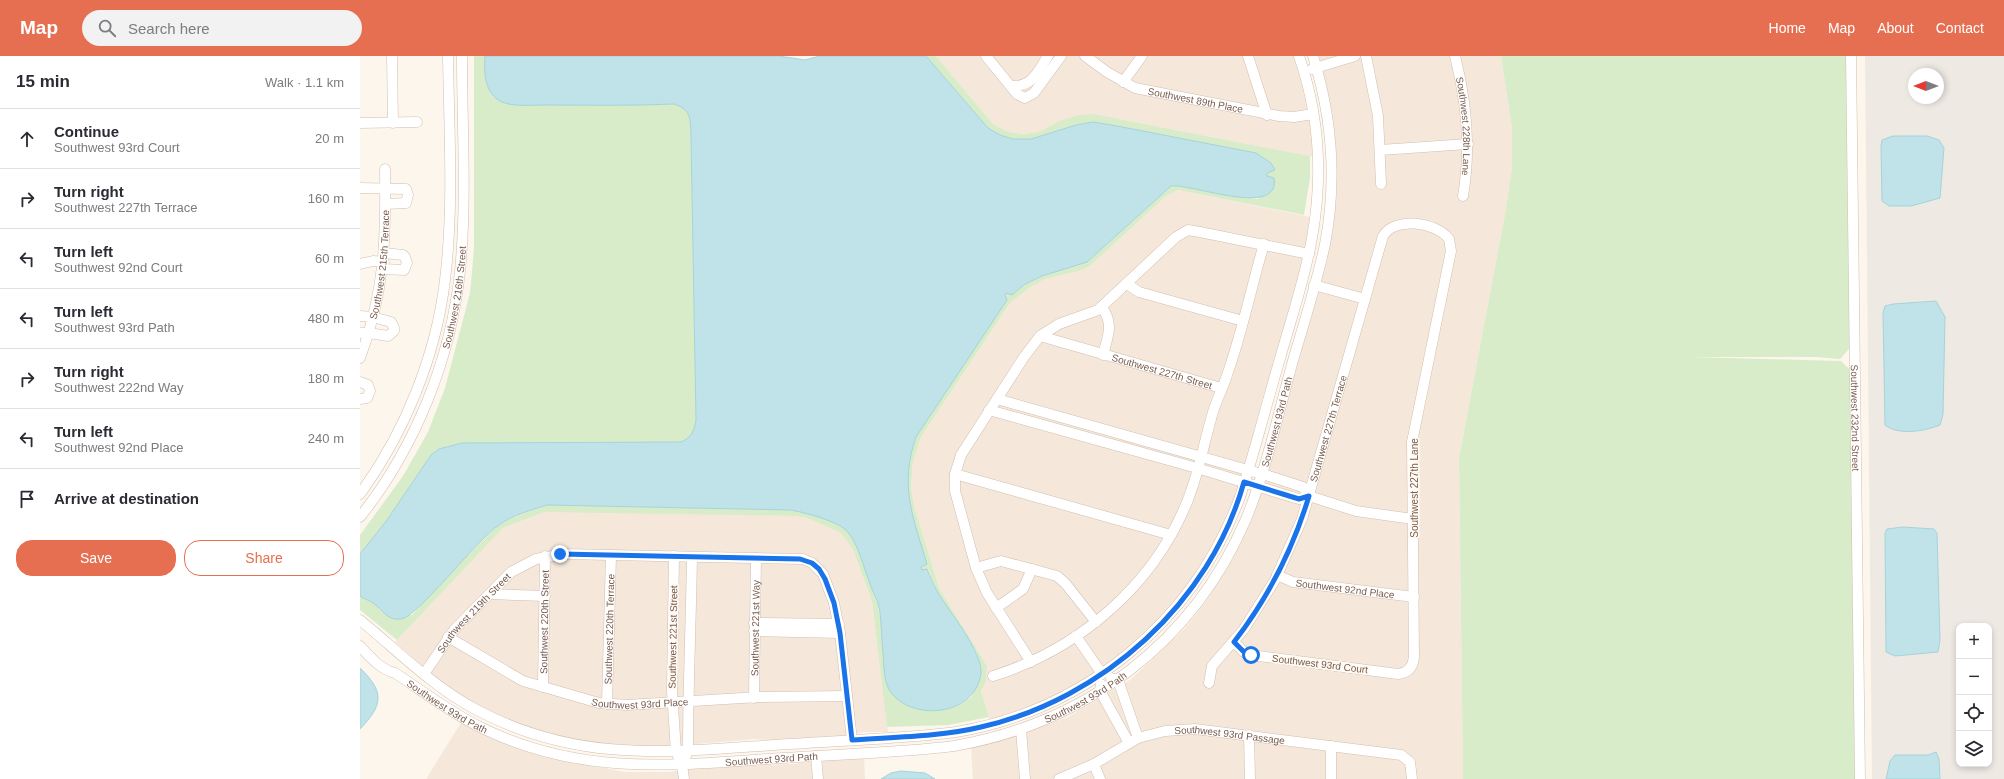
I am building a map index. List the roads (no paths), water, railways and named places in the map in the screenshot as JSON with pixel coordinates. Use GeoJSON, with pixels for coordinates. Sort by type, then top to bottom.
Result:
{"type":"FeatureCollection","features":[{"type":"Feature","properties":{"kind":"street"},"geometry":{"type":"LineString","coordinates":[[392,56],[393,123]]}},
{"type":"Feature","properties":{"kind":"street","name":"Southwest 216th Street"},"geometry":{"type":"LineString","coordinates":[[360,494],[380,464],[404,419],[420,380],[438,322],[445,280],[450,221],[448,56]]}},
{"type":"Feature","properties":{"kind":"street","name":"Southwest 216th Street"},"geometry":{"type":"LineString","coordinates":[[360,517],[387,479],[413,433],[435,380],[451,324],[460,273],[463,225],[462,56]]}},
{"type":"Feature","properties":{"kind":"street"},"geometry":{"type":"LineString","coordinates":[[986,56],[1020,96],[1030,97],[1061,56]]}},
{"type":"Feature","properties":{"kind":"street"},"geometry":{"type":"LineString","coordinates":[[1012,86],[1021,86],[1028,83],[1048,56]]}},
{"type":"Feature","properties":{"kind":"street","name":"Southwest 89th Place"},"geometry":{"type":"LineString","coordinates":[[1085,56],[1123,82],[1145,90],[1267,114],[1291,117],[1313,114]]}},
{"type":"Feature","properties":{"kind":"street"},"geometry":{"type":"LineString","coordinates":[[1123,82],[1142,56]]}},
{"type":"Feature","properties":{"kind":"street"},"geometry":{"type":"LineString","coordinates":[[1248,56],[1267,114]]}},
{"type":"Feature","properties":{"kind":"street"},"geometry":{"type":"LineString","coordinates":[[1300,59],[1314,56]]}},
{"type":"Feature","properties":{"kind":"street","name":"Southwest 93rd Path"},"geometry":{"type":"LineString","coordinates":[[360,646],[372,659],[389,672],[395,673],[465,718],[493,733],[554,754],[618,765],[682,765],[948,747],[980,741],[1021,730],[1059,714],[1118,680],[1159,645],[1182,622],[1202,596],[1235,542],[1258,486],[1327,233],[1332,182],[1328,124],[1314,56]]}},
{"type":"Feature","properties":{"kind":"street"},"geometry":{"type":"LineString","coordinates":[[1304,72],[1355,56]]}},
{"type":"Feature","properties":{"kind":"street"},"geometry":{"type":"LineString","coordinates":[[1366,56],[1378,116],[1382,184]]}},
{"type":"Feature","properties":{"kind":"street","name":"Southwest 228th Lane"},"geometry":{"type":"LineString","coordinates":[[1455,56],[1464,94],[1468,144],[1468,162],[1463,196]]}},
{"type":"Feature","properties":{"kind":"street","name":"Southwest 232nd Street"},"geometry":{"type":"LineString","coordinates":[[1851,56],[1860,779]]}},
{"type":"Feature","properties":{"kind":"street","name":"Southwest 93rd Path"},"geometry":{"type":"LineString","coordinates":[[360,620],[390,644],[409,656],[412,663],[424,674],[460,700],[511,726],[573,745],[624,752],[676,752],[943,734],[987,725],[1018,716],[1048,704],[1102,674],[1149,637],[1188,593],[1206,567],[1224,533],[1248,470],[1309,254],[1315,219],[1318,188],[1317,149],[1313,114],[1300,59]]}},
{"type":"Feature","properties":{"kind":"street"},"geometry":{"type":"LineString","coordinates":[[360,123],[417,122]]}},
{"type":"Feature","properties":{"kind":"street"},"geometry":{"type":"LineString","coordinates":[[1380,150],[1468,144]]}},
{"type":"Feature","properties":{"kind":"street","name":"Southwest 215th Terrace"},"geometry":{"type":"LineString","coordinates":[[360,358],[364,333],[373,317],[384,262],[386,204],[385,169]]}},
{"type":"Feature","properties":{"kind":"street"},"geometry":{"type":"LineString","coordinates":[[360,188],[406,189],[408,195],[406,203],[386,204]]}},
{"type":"Feature","properties":{"kind":"street","name":"Southwest 227th Terrace"},"geometry":{"type":"LineString","coordinates":[[1208,683],[1211,669],[1234,642],[1260,604],[1277,575],[1298,528],[1309,496],[1385,233],[1393,226],[1407,223],[1422,225],[1442,232],[1449,239]]}},
{"type":"Feature","properties":{"kind":"street"},"geometry":{"type":"LineString","coordinates":[[1031,662],[996,608],[976,568],[955,494],[955,474],[961,455],[989,410],[1040,336],[1059,324],[1091,314],[1102,307],[1176,237],[1186,231],[1264,244],[1309,254]]}},
{"type":"Feature","properties":{"kind":"street","name":"Southwest 227th Lane"},"geometry":{"type":"LineString","coordinates":[[1410,668],[1414,657],[1413,437],[1451,251],[1449,239]]}},
{"type":"Feature","properties":{"kind":"street","name":"Southwest 227th Street"},"geometry":{"type":"LineString","coordinates":[[1040,336],[1221,388],[1227,375],[1264,244]]}},
{"type":"Feature","properties":{"kind":"street"},"geometry":{"type":"LineString","coordinates":[[360,264],[373,261],[384,262]]}},
{"type":"Feature","properties":{"kind":"street"},"geometry":{"type":"LineString","coordinates":[[1126,284],[1139,292],[1243,321]]}},
{"type":"Feature","properties":{"kind":"street"},"geometry":{"type":"LineString","coordinates":[[1314,285],[1365,299]]}},
{"type":"Feature","properties":{"kind":"street","name":"Southwest 227th Street"},"geometry":{"type":"LineString","coordinates":[[1102,307],[1109,318],[1110,326],[1103,355]]}},
{"type":"Feature","properties":{"kind":"street"},"geometry":{"type":"LineString","coordinates":[[360,316],[373,317],[391,322],[394,328],[394,331],[388,336],[364,333]]}},
{"type":"Feature","properties":{"kind":"street"},"geometry":{"type":"LineString","coordinates":[[360,382],[368,385],[370,391],[368,398],[360,399]]}},
{"type":"Feature","properties":{"kind":"street"},"geometry":{"type":"LineString","coordinates":[[993,676],[1031,662],[1076,636],[1096,622],[1130,591],[1155,561],[1171,535],[1188,500],[1211,417],[1221,388]]}},
{"type":"Feature","properties":{"kind":"street"},"geometry":{"type":"LineString","coordinates":[[997,399],[1201,456],[1303,487],[1309,496]]}},
{"type":"Feature","properties":{"kind":"street"},"geometry":{"type":"LineString","coordinates":[[989,410],[1197,468],[1299,499],[1309,496],[1356,511],[1413,519]]}},
{"type":"Feature","properties":{"kind":"street"},"geometry":{"type":"LineString","coordinates":[[955,474],[1171,535]]}},
{"type":"Feature","properties":{"kind":"street"},"geometry":{"type":"LineString","coordinates":[[545,556],[560,554],[611,554],[803,559],[812,563],[819,569],[825,579],[834,603],[839,629],[852,740]]}},
{"type":"Feature","properties":{"kind":"street","name":"Southwest 220th Terrace"},"geometry":{"type":"LineString","coordinates":[[608,704],[611,554]]}},
{"type":"Feature","properties":{"kind":"street","name":"Southwest 219th Street"},"geometry":{"type":"LineString","coordinates":[[424,674],[448,637],[511,572],[531,560],[545,556]]}},
{"type":"Feature","properties":{"kind":"street","name":"Southwest 220th Street"},"geometry":{"type":"LineString","coordinates":[[543,687],[545,556]]}},
{"type":"Feature","properties":{"kind":"street","name":"Southwest 221st Street"},"geometry":{"type":"LineString","coordinates":[[674,556],[673,702],[676,752],[682,765],[684,779]]}},
{"type":"Feature","properties":{"kind":"street","name":"Southwest 221st Street"},"geometry":{"type":"LineString","coordinates":[[682,765],[688,751],[692,557]]}},
{"type":"Feature","properties":{"kind":"street","name":"Southwest 221st Way"},"geometry":{"type":"LineString","coordinates":[[754,698],[756,558]]}},
{"type":"Feature","properties":{"kind":"street"},"geometry":{"type":"LineString","coordinates":[[976,568],[1001,561],[1053,575],[1062,580],[1096,622]]}},
{"type":"Feature","properties":{"kind":"street"},"geometry":{"type":"LineString","coordinates":[[996,608],[1023,589],[1032,569]]}},
{"type":"Feature","properties":{"kind":"street","name":"Southwest 92nd Place"},"geometry":{"type":"LineString","coordinates":[[1277,575],[1293,582],[1414,598]]}},
{"type":"Feature","properties":{"kind":"street"},"geometry":{"type":"LineString","coordinates":[[490,594],[545,596]]}},
{"type":"Feature","properties":{"kind":"street"},"geometry":{"type":"LineString","coordinates":[[754,627],[839,629]]}},
{"type":"Feature","properties":{"kind":"street"},"geometry":{"type":"LineString","coordinates":[[1076,636],[1102,674],[1118,680],[1134,741]]}},
{"type":"Feature","properties":{"kind":"street","name":"Southwest 93rd Place"},"geometry":{"type":"LineString","coordinates":[[448,637],[518,678],[586,700],[608,704],[627,705],[754,698],[847,696]]}},
{"type":"Feature","properties":{"kind":"street","name":"Southwest 93rd Court"},"geometry":{"type":"LineString","coordinates":[[1234,642],[1244,652],[1251,655],[1396,674],[1403,673],[1410,668]]}},
{"type":"Feature","properties":{"kind":"street"},"geometry":{"type":"LineString","coordinates":[[1102,674],[1100,691],[1134,741]]}},
{"type":"Feature","properties":{"kind":"street"},"geometry":{"type":"LineString","coordinates":[[433,698],[439,696],[450,700],[460,700]]}},
{"type":"Feature","properties":{"kind":"street","name":"Southwest 93rd Passage"},"geometry":{"type":"LineString","coordinates":[[1059,779],[1094,764],[1134,741],[1165,731],[1187,729],[1249,735],[1399,754],[1409,761],[1412,768],[1412,779]]}},
{"type":"Feature","properties":{"kind":"street"},"geometry":{"type":"LineString","coordinates":[[1021,730],[1024,779]]}},
{"type":"Feature","properties":{"kind":"street"},"geometry":{"type":"LineString","coordinates":[[1249,735],[1250,779]]}},
{"type":"Feature","properties":{"kind":"street"},"geometry":{"type":"LineString","coordinates":[[1331,746],[1331,779]]}},
{"type":"Feature","properties":{"kind":"street"},"geometry":{"type":"LineString","coordinates":[[816,756],[818,779]]}},
{"type":"Feature","properties":{"kind":"street"},"geometry":{"type":"LineString","coordinates":[[1094,764],[1100,779]]}},
{"type":"Feature","properties":{"kind":"water"},"geometry":{"type":"Polygon","coordinates":[[[485,56],[779,56],[805,60],[820,56],[926,56],[988,128],[1000,135],[1013,139],[1031,139],[1076,125],[1093,122],[1256,153],[1271,163],[1275,170],[1267,173],[1267,176],[1274,178],[1272,190],[1264,196],[1249,198],[1181,186],[1171,186],[1087,262],[1042,276],[1025,284],[1012,295],[1006,293],[1005,295],[1007,300],[916,437],[911,455],[908,486],[913,516],[927,564],[921,567],[922,570],[927,569],[937,591],[964,631],[977,654],[981,673],[977,687],[969,698],[958,705],[944,710],[931,711],[917,709],[904,703],[893,695],[887,686],[885,675],[881,621],[878,603],[855,543],[847,531],[842,527],[828,520],[790,510],[547,505],[504,521],[477,545],[420,606],[409,615],[401,619],[389,617],[373,603],[360,596],[360,554],[387,520],[431,455],[439,449],[462,443],[681,442],[690,436],[696,420],[691,136],[690,120],[687,112],[680,106],[674,104],[507,104],[496,98],[488,88],[485,75],[485,56]]]}},
{"type":"Feature","properties":{"kind":"water"},"geometry":{"type":"Polygon","coordinates":[[[1893,136],[1927,136],[1939,140],[1944,148],[1940,198],[1911,206],[1889,206],[1882,201],[1882,140],[1893,136]]]}},
{"type":"Feature","properties":{"kind":"water"},"geometry":{"type":"Polygon","coordinates":[[[1936,301],[1945,317],[1943,414],[1940,425],[1920,431],[1897,430],[1885,425],[1883,313],[1885,306],[1893,304],[1936,301]]]}},
{"type":"Feature","properties":{"kind":"water"},"geometry":{"type":"Polygon","coordinates":[[[1903,527],[1934,529],[1937,533],[1940,640],[1938,652],[1895,656],[1886,652],[1885,533],[1887,529],[1903,527]]]}},
{"type":"Feature","properties":{"kind":"water"},"geometry":{"type":"Polygon","coordinates":[[[360,668],[374,684],[378,698],[377,705],[373,713],[360,729],[360,668]]]}},
{"type":"Feature","properties":{"kind":"water"},"geometry":{"type":"Polygon","coordinates":[[[1936,752],[1939,759],[1940,779],[1886,779],[1890,761],[1895,755],[1928,755],[1936,752]]]}},
{"type":"Feature","properties":{"kind":"water"},"geometry":{"type":"Polygon","coordinates":[[[901,771],[925,773],[935,779],[881,779],[891,773],[901,771]]]}}]}
